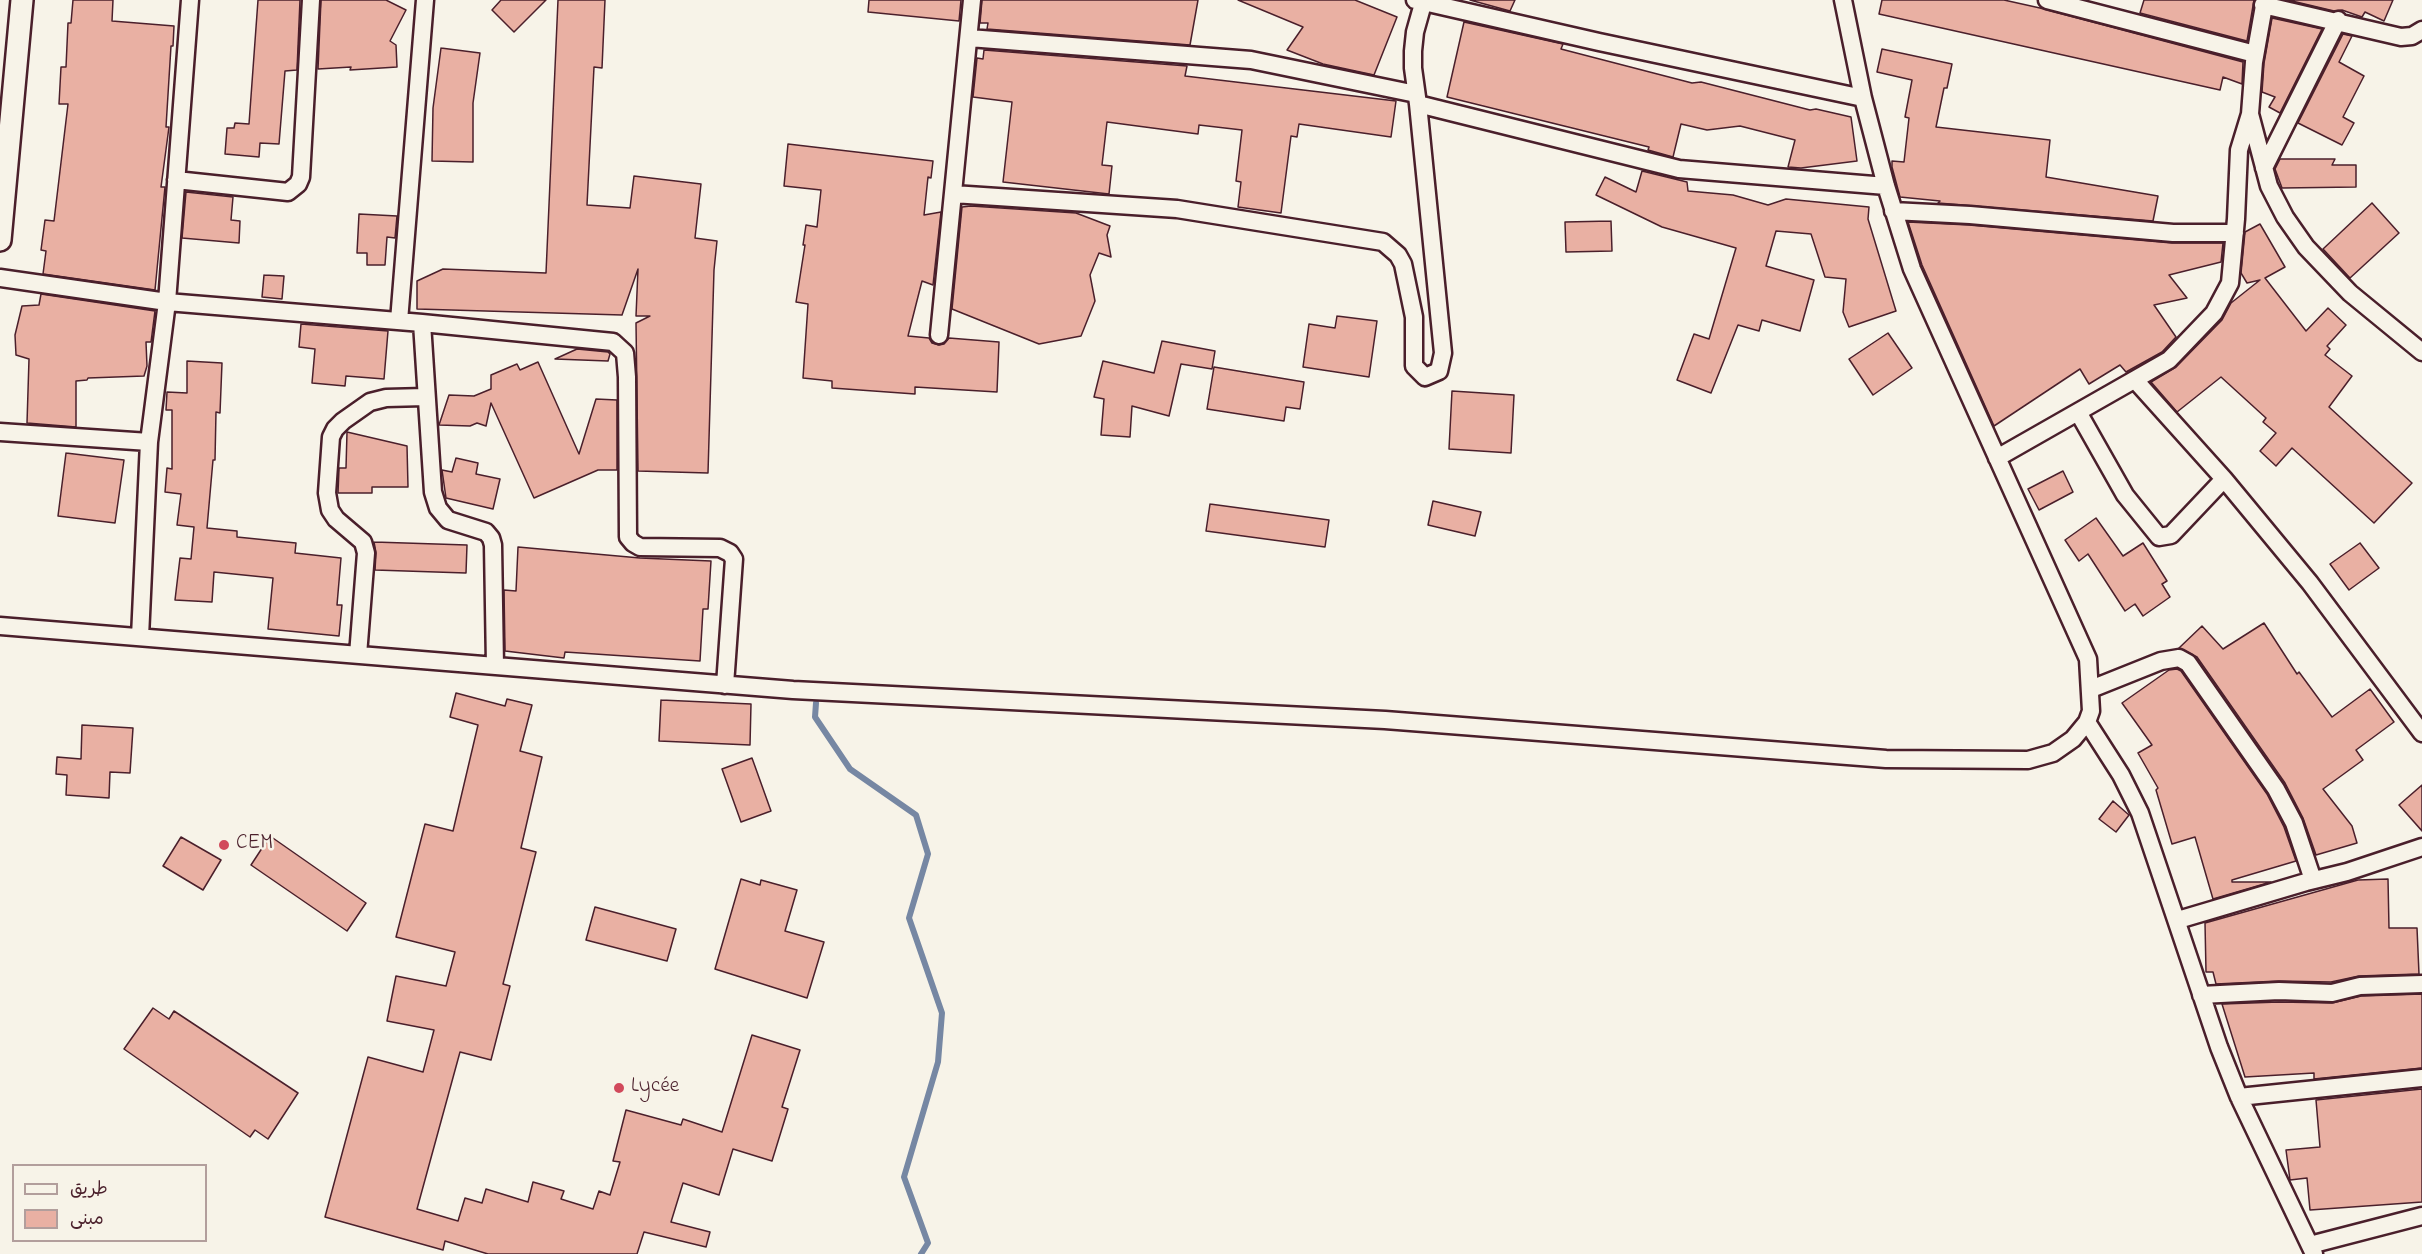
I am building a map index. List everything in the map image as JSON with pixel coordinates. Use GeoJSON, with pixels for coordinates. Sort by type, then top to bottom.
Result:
{"type":"FeatureCollection","features":[{"type":"Feature","properties":{"kind":"street"},"geometry":{"type":"LineString","coordinates":[[0,240],[22,0]]}},
{"type":"Feature","properties":{"kind":"street"},"geometry":{"type":"LineString","coordinates":[[140,637],[149,442],[167,302],[190,0]]}},
{"type":"Feature","properties":{"kind":"street"},"geometry":{"type":"LineString","coordinates":[[176,180],[288,192],[298,184],[301,177],[310,0]]}},
{"type":"Feature","properties":{"kind":"street"},"geometry":{"type":"LineString","coordinates":[[399,321],[425,0]]}},
{"type":"Feature","properties":{"kind":"street"},"geometry":{"type":"LineString","coordinates":[[939,335],[972,0]]}},
{"type":"Feature","properties":{"kind":"street"},"geometry":{"type":"LineString","coordinates":[[0,626],[793,690],[1385,720],[1886,759],[2028,760],[2053,753],[2073,739],[2087,722],[2091,711],[2088,659],[1912,269],[1893,211],[1863,98],[1843,0]]}},
{"type":"Feature","properties":{"kind":"street"},"geometry":{"type":"LineString","coordinates":[[2048,0],[2255,54]]}},
{"type":"Feature","properties":{"kind":"street"},"geometry":{"type":"LineString","coordinates":[[953,194],[1178,209],[1383,242],[1398,255],[1402,264],[1414,317],[1413,360],[1417,370],[1425,377],[1439,371],[1443,353],[1413,68],[1414,32],[1421,1],[1599,42],[1863,98]]}},
{"type":"Feature","properties":{"kind":"street"},"geometry":{"type":"LineString","coordinates":[[1997,458],[2169,360],[2214,313],[2229,283],[2235,233],[2239,150],[2250,114],[2255,54],[2264,3],[2401,37],[2412,36],[2422,30]]}},
{"type":"Feature","properties":{"kind":"street"},"geometry":{"type":"LineString","coordinates":[[2264,168],[2338,21]]}},
{"type":"Feature","properties":{"kind":"street"},"geometry":{"type":"LineString","coordinates":[[969,38],[1251,60],[1417,99],[1679,169],[1886,186]]}},
{"type":"Feature","properties":{"kind":"street"},"geometry":{"type":"LineString","coordinates":[[2250,114],[2269,186],[2285,217],[2306,247],[2350,293],[2422,352]]}},
{"type":"Feature","properties":{"kind":"street"},"geometry":{"type":"LineString","coordinates":[[1893,211],[1970,215],[2173,233],[2235,233]]}},
{"type":"Feature","properties":{"kind":"street"},"geometry":{"type":"LineString","coordinates":[[0,278],[167,302],[422,322],[607,340],[620,346],[625,353],[627,377],[628,537],[640,547],[720,548],[730,553],[734,559],[724,685]]}},
{"type":"Feature","properties":{"kind":"street"},"geometry":{"type":"LineString","coordinates":[[422,322],[425,397],[433,492],[438,508],[448,520],[486,532],[491,538],[495,666]]}},
{"type":"Feature","properties":{"kind":"street"},"geometry":{"type":"LineString","coordinates":[[2135,380],[2224,479],[2310,584],[2422,733]]}},
{"type":"Feature","properties":{"kind":"street"},"geometry":{"type":"LineString","coordinates":[[358,655],[366,554],[363,542],[336,519],[330,510],[327,493],[331,437],[343,421],[370,402],[425,397]]}},
{"type":"Feature","properties":{"kind":"street"},"geometry":{"type":"LineString","coordinates":[[2078,412],[2125,495],[2159,537],[2171,535],[2224,479]]}},
{"type":"Feature","properties":{"kind":"street"},"geometry":{"type":"LineString","coordinates":[[0,432],[149,442]]}},
{"type":"Feature","properties":{"kind":"street"},"geometry":{"type":"LineString","coordinates":[[2091,689],[2161,661],[2179,658],[2188,663],[2276,789],[2294,823],[2313,880]]}},
{"type":"Feature","properties":{"kind":"street"},"geometry":{"type":"LineString","coordinates":[[2087,722],[2121,775],[2140,813],[2178,920],[2201,995],[2240,1097],[2312,1249],[2422,1215]]}},
{"type":"Feature","properties":{"kind":"street"},"geometry":{"type":"LineString","coordinates":[[2178,920],[2347,872],[2422,847]]}},
{"type":"Feature","properties":{"kind":"street"},"geometry":{"type":"LineString","coordinates":[[2201,995],[2279,991],[2332,993],[2360,986],[2422,984]]}},
{"type":"Feature","properties":{"kind":"street"},"geometry":{"type":"LineString","coordinates":[[2240,1097],[2422,1078]]}},
{"type":"Feature","properties":{"kind":"building"},"geometry":{"type":"Polygon","coordinates":[[[73,0],[113,0],[112,21],[174,26],[166,127],[169,127],[161,187],[165,187],[155,290],[43,274],[46,251],[41,250],[45,220],[54,221],[68,104],[59,104],[61,67],[66,67],[68,23],[71,23],[73,0]]]}},
{"type":"Feature","properties":{"kind":"building"},"geometry":{"type":"Polygon","coordinates":[[[258,0],[300,0],[297,70],[285,71],[279,144],[260,143],[259,157],[225,154],[227,128],[234,128],[235,123],[249,124],[258,0]]]}},
{"type":"Feature","properties":{"kind":"building"},"geometry":{"type":"Polygon","coordinates":[[[321,0],[386,0],[406,10],[390,41],[396,45],[397,67],[350,70],[351,67],[318,69],[321,0]]]}},
{"type":"Feature","properties":{"kind":"building"},"geometry":{"type":"Polygon","coordinates":[[[501,0],[546,0],[514,32],[492,10],[501,0]]]}},
{"type":"Feature","properties":{"kind":"building"},"geometry":{"type":"Polygon","coordinates":[[[558,0],[605,0],[602,68],[594,67],[587,205],[630,208],[634,176],[701,184],[695,238],[717,241],[714,270],[708,473],[638,471],[636,323],[650,316],[636,316],[638,269],[622,315],[417,309],[417,281],[443,269],[546,273],[558,0]]]}},
{"type":"Feature","properties":{"kind":"building"},"geometry":{"type":"Polygon","coordinates":[[[869,0],[961,0],[959,21],[868,12],[869,0]]]}},
{"type":"Feature","properties":{"kind":"building"},"geometry":{"type":"Polygon","coordinates":[[[982,0],[1198,0],[1190,45],[987,29],[988,23],[980,23],[982,0]]]}},
{"type":"Feature","properties":{"kind":"building"},"geometry":{"type":"Polygon","coordinates":[[[1238,0],[1355,0],[1397,17],[1374,75],[1323,64],[1287,50],[1303,27],[1238,0]]]}},
{"type":"Feature","properties":{"kind":"building"},"geometry":{"type":"Polygon","coordinates":[[[1470,0],[1515,0],[1510,11],[1470,0]]]}},
{"type":"Feature","properties":{"kind":"building"},"geometry":{"type":"Polygon","coordinates":[[[1882,0],[2004,0],[2040,8],[2243,62],[2242,84],[2223,77],[2220,90],[1879,14],[1882,0]]]}},
{"type":"Feature","properties":{"kind":"building"},"geometry":{"type":"Polygon","coordinates":[[[2144,0],[2254,0],[2247,41],[2140,13],[2144,0]]]}},
{"type":"Feature","properties":{"kind":"building"},"geometry":{"type":"Polygon","coordinates":[[[2288,0],[2393,0],[2384,21],[2365,12],[2362,17],[2342,10],[2334,11],[2288,0]]]}},
{"type":"Feature","properties":{"kind":"building"},"geometry":{"type":"Polygon","coordinates":[[[2272,18],[2322,29],[2280,113],[2269,107],[2275,97],[2262,92],[2264,63],[2272,18]]]}},
{"type":"Feature","properties":{"kind":"building"},"geometry":{"type":"Polygon","coordinates":[[[1464,22],[1563,44],[1561,49],[1692,83],[1701,82],[1810,110],[1816,109],[1851,117],[1857,161],[1801,168],[1788,167],[1795,140],[1740,126],[1707,130],[1681,124],[1673,157],[1648,150],[1649,147],[1447,97],[1464,22]]]}},
{"type":"Feature","properties":{"kind":"building"},"geometry":{"type":"Polygon","coordinates":[[[2343,34],[2352,36],[2339,62],[2364,76],[2343,117],[2354,123],[2342,145],[2298,123],[2343,34]]]}},
{"type":"Feature","properties":{"kind":"building"},"geometry":{"type":"Polygon","coordinates":[[[441,48],[480,53],[473,103],[473,162],[432,161],[433,108],[441,48]]]}},
{"type":"Feature","properties":{"kind":"building"},"geometry":{"type":"Polygon","coordinates":[[[1882,49],[1952,64],[1947,88],[1944,88],[1936,127],[2050,140],[2046,177],[2158,196],[2153,221],[1938,203],[1940,201],[1900,197],[1892,161],[1904,162],[1909,118],[1905,117],[1912,80],[1877,72],[1882,49]]]}},
{"type":"Feature","properties":{"kind":"building"},"geometry":{"type":"Polygon","coordinates":[[[984,50],[1187,66],[1185,76],[1396,101],[1391,137],[1299,124],[1297,137],[1291,136],[1281,213],[1238,207],[1241,182],[1236,181],[1242,130],[1199,125],[1198,134],[1107,122],[1102,165],[1112,166],[1109,194],[1003,182],[1012,102],[973,97],[977,58],[983,59],[984,50]]]}},
{"type":"Feature","properties":{"kind":"building"},"geometry":{"type":"Polygon","coordinates":[[[788,144],[933,161],[931,178],[928,177],[924,215],[941,212],[933,285],[922,281],[908,336],[929,338],[932,343],[939,345],[944,344],[949,338],[999,342],[997,392],[915,387],[915,394],[832,388],[832,381],[803,378],[808,304],[796,302],[806,225],[817,227],[821,190],[784,186],[788,144]]]}},
{"type":"Feature","properties":{"kind":"building"},"geometry":{"type":"Polygon","coordinates":[[[2280,159],[2335,159],[2332,165],[2356,165],[2356,187],[2282,188],[2275,169],[2280,159]]]}},
{"type":"Feature","properties":{"kind":"building"},"geometry":{"type":"Polygon","coordinates":[[[1642,171],[1687,182],[1688,191],[1733,195],[1768,205],[1786,199],[1869,207],[1868,219],[1896,311],[1849,327],[1843,312],[1846,279],[1825,277],[1811,234],[1776,231],[1766,266],[1814,280],[1800,331],[1762,320],[1759,331],[1738,325],[1711,393],[1677,380],[1694,334],[1709,339],[1736,248],[1662,227],[1596,195],[1605,177],[1636,192],[1642,171]]]}},
{"type":"Feature","properties":{"kind":"building"},"geometry":{"type":"Polygon","coordinates":[[[186,192],[233,197],[231,220],[240,221],[239,243],[182,238],[186,192]]]}},
{"type":"Feature","properties":{"kind":"building"},"geometry":{"type":"Polygon","coordinates":[[[2372,203],[2399,233],[2350,278],[2323,249],[2372,203]]]}},
{"type":"Feature","properties":{"kind":"building"},"geometry":{"type":"Polygon","coordinates":[[[962,207],[1076,213],[1110,226],[1107,235],[1111,257],[1099,253],[1090,275],[1095,301],[1081,336],[1039,344],[952,309],[962,207]]]}},
{"type":"Feature","properties":{"kind":"building"},"geometry":{"type":"Polygon","coordinates":[[[359,214],[397,216],[395,238],[387,237],[385,265],[367,265],[367,253],[357,253],[359,214]]]}},
{"type":"Feature","properties":{"kind":"building"},"geometry":{"type":"Polygon","coordinates":[[[1611,221],[1612,251],[1566,252],[1565,222],[1611,221]]]}},
{"type":"Feature","properties":{"kind":"building"},"geometry":{"type":"Polygon","coordinates":[[[1908,222],[1969,225],[2172,243],[2223,243],[2221,262],[2169,275],[2187,298],[2154,305],[2176,337],[2162,352],[2126,372],[2120,365],[2089,384],[2080,369],[1994,426],[1922,265],[1908,222]]]}},
{"type":"Feature","properties":{"kind":"building"},"geometry":{"type":"Polygon","coordinates":[[[2260,224],[2285,267],[2265,278],[2306,331],[2328,308],[2346,325],[2327,346],[2330,349],[2325,355],[2352,376],[2329,407],[2412,483],[2374,523],[2292,448],[2276,466],[2260,451],[2276,433],[2263,422],[2266,418],[2221,377],[2177,412],[2151,382],[2176,367],[2222,320],[2231,303],[2260,280],[2247,283],[2241,273],[2245,232],[2260,224]]]}},
{"type":"Feature","properties":{"kind":"building"},"geometry":{"type":"Polygon","coordinates":[[[264,275],[284,276],[282,299],[262,297],[264,275]]]}},
{"type":"Feature","properties":{"kind":"building"},"geometry":{"type":"Polygon","coordinates":[[[41,294],[155,311],[151,342],[146,342],[147,366],[144,376],[88,378],[76,381],[76,427],[27,423],[29,359],[16,355],[15,335],[22,306],[39,305],[41,294]]]}},
{"type":"Feature","properties":{"kind":"building"},"geometry":{"type":"Polygon","coordinates":[[[1337,316],[1377,321],[1369,377],[1303,367],[1309,324],[1335,328],[1337,316]]]}},
{"type":"Feature","properties":{"kind":"building"},"geometry":{"type":"Polygon","coordinates":[[[301,324],[388,331],[384,379],[346,376],[345,386],[312,383],[315,349],[299,347],[301,324]]]}},
{"type":"Feature","properties":{"kind":"building"},"geometry":{"type":"Polygon","coordinates":[[[1888,333],[1912,368],[1873,395],[1849,359],[1888,333]]]}},
{"type":"Feature","properties":{"kind":"building"},"geometry":{"type":"Polygon","coordinates":[[[1162,341],[1215,351],[1212,369],[1181,364],[1169,416],[1132,406],[1130,437],[1101,435],[1104,399],[1094,397],[1103,361],[1154,373],[1162,341]]]}},
{"type":"Feature","properties":{"kind":"building"},"geometry":{"type":"Polygon","coordinates":[[[577,349],[610,354],[608,361],[555,359],[577,349]]]}},
{"type":"Feature","properties":{"kind":"building"},"geometry":{"type":"Polygon","coordinates":[[[187,361],[222,363],[220,413],[216,412],[215,460],[213,460],[207,528],[237,531],[237,537],[296,543],[295,553],[341,558],[337,605],[342,605],[339,636],[268,629],[273,578],[214,572],[212,602],[175,600],[180,558],[191,559],[194,527],[177,525],[181,494],[165,492],[167,468],[172,469],[172,410],[166,410],[167,392],[187,393],[187,361]]]}},
{"type":"Feature","properties":{"kind":"building"},"geometry":{"type":"Polygon","coordinates":[[[538,362],[579,454],[596,399],[617,400],[617,470],[598,470],[534,498],[491,403],[486,426],[477,423],[470,426],[439,425],[449,395],[474,396],[491,389],[491,375],[517,364],[520,370],[538,362]]]}},
{"type":"Feature","properties":{"kind":"building"},"geometry":{"type":"Polygon","coordinates":[[[1214,367],[1304,382],[1300,409],[1286,407],[1284,421],[1207,409],[1214,367]]]}},
{"type":"Feature","properties":{"kind":"building"},"geometry":{"type":"Polygon","coordinates":[[[1452,391],[1514,395],[1511,453],[1449,449],[1452,391]]]}},
{"type":"Feature","properties":{"kind":"building"},"geometry":{"type":"Polygon","coordinates":[[[347,432],[407,446],[408,487],[372,487],[372,493],[338,493],[339,468],[346,468],[347,432]]]}},
{"type":"Feature","properties":{"kind":"building"},"geometry":{"type":"Polygon","coordinates":[[[66,453],[124,460],[115,523],[58,516],[66,453]]]}},
{"type":"Feature","properties":{"kind":"building"},"geometry":{"type":"Polygon","coordinates":[[[456,458],[478,463],[476,474],[500,479],[493,509],[446,498],[442,470],[452,472],[456,458]]]}},
{"type":"Feature","properties":{"kind":"building"},"geometry":{"type":"Polygon","coordinates":[[[2063,471],[2073,492],[2039,510],[2028,489],[2063,471]]]}},
{"type":"Feature","properties":{"kind":"building"},"geometry":{"type":"Polygon","coordinates":[[[1433,501],[1481,512],[1475,536],[1428,525],[1433,501]]]}},
{"type":"Feature","properties":{"kind":"building"},"geometry":{"type":"Polygon","coordinates":[[[1210,504],[1329,520],[1325,547],[1206,531],[1210,504]]]}},
{"type":"Feature","properties":{"kind":"building"},"geometry":{"type":"Polygon","coordinates":[[[2096,518],[2123,556],[2143,543],[2167,581],[2162,584],[2170,597],[2143,616],[2135,604],[2125,611],[2088,554],[2079,561],[2065,540],[2096,518]]]}},
{"type":"Feature","properties":{"kind":"building"},"geometry":{"type":"Polygon","coordinates":[[[374,542],[467,545],[466,573],[375,570],[374,542]]]}},
{"type":"Feature","properties":{"kind":"building"},"geometry":{"type":"Polygon","coordinates":[[[2360,543],[2379,568],[2349,590],[2330,564],[2360,543]]]}},
{"type":"Feature","properties":{"kind":"building"},"geometry":{"type":"Polygon","coordinates":[[[518,547],[640,558],[711,561],[708,609],[703,609],[700,661],[565,652],[564,658],[505,651],[504,590],[516,591],[518,547]]]}},
{"type":"Feature","properties":{"kind":"building"},"geometry":{"type":"Polygon","coordinates":[[[2264,623],[2297,674],[2299,672],[2332,717],[2370,689],[2394,722],[2356,750],[2363,760],[2323,789],[2352,826],[2357,843],[2316,855],[2303,818],[2285,783],[2197,657],[2179,648],[2202,626],[2223,649],[2264,623]]]}},
{"type":"Feature","properties":{"kind":"building"},"geometry":{"type":"Polygon","coordinates":[[[2169,670],[2181,671],[2267,794],[2284,827],[2296,861],[2232,880],[2232,882],[2271,882],[2213,899],[2195,837],[2172,844],[2156,790],[2158,788],[2138,753],[2152,745],[2122,703],[2169,670]]]}},
{"type":"Feature","properties":{"kind":"building"},"geometry":{"type":"Polygon","coordinates":[[[456,693],[505,706],[507,699],[532,705],[520,751],[542,757],[521,848],[536,852],[503,984],[510,986],[491,1060],[460,1052],[417,1209],[458,1221],[465,1198],[482,1203],[486,1189],[528,1202],[533,1182],[564,1191],[561,1199],[593,1209],[599,1191],[610,1195],[620,1162],[613,1161],[626,1110],[681,1125],[683,1119],[722,1132],[752,1035],[800,1050],[782,1107],[788,1109],[772,1161],[733,1149],[719,1195],[683,1183],[671,1222],[710,1232],[706,1247],[644,1232],[637,1254],[488,1254],[445,1241],[443,1250],[325,1217],[368,1057],[423,1072],[434,1030],[387,1021],[396,976],[446,986],[455,952],[396,937],[425,824],[453,831],[478,725],[450,717],[456,693]]]}},
{"type":"Feature","properties":{"kind":"building"},"geometry":{"type":"Polygon","coordinates":[[[661,700],[751,704],[750,745],[659,741],[661,700]]]}},
{"type":"Feature","properties":{"kind":"building"},"geometry":{"type":"Polygon","coordinates":[[[82,725],[133,728],[130,773],[110,772],[109,798],[66,795],[67,775],[56,774],[57,757],[81,759],[82,725]]]}},
{"type":"Feature","properties":{"kind":"building"},"geometry":{"type":"Polygon","coordinates":[[[752,758],[771,811],[741,822],[722,769],[752,758]]]}},
{"type":"Feature","properties":{"kind":"building"},"geometry":{"type":"Polygon","coordinates":[[[2422,785],[2422,831],[2399,805],[2422,785]]]}},
{"type":"Feature","properties":{"kind":"building"},"geometry":{"type":"Polygon","coordinates":[[[2113,801],[2129,815],[2116,832],[2099,819],[2113,801]]]}},
{"type":"Feature","properties":{"kind":"building"},"geometry":{"type":"Polygon","coordinates":[[[270,836],[366,903],[347,931],[251,865],[270,836]]]}},
{"type":"Feature","properties":{"kind":"building"},"geometry":{"type":"Polygon","coordinates":[[[181,837],[221,860],[203,890],[163,866],[181,837]]]}},
{"type":"Feature","properties":{"kind":"building"},"geometry":{"type":"Polygon","coordinates":[[[741,879],[760,885],[761,880],[797,890],[785,931],[824,942],[807,998],[715,969],[741,879]]]}},
{"type":"Feature","properties":{"kind":"building"},"geometry":{"type":"Polygon","coordinates":[[[2388,879],[2389,928],[2417,928],[2419,974],[2359,976],[2331,982],[2279,981],[2216,984],[2213,972],[2206,972],[2205,923],[2358,880],[2388,879]]]}},
{"type":"Feature","properties":{"kind":"building"},"geometry":{"type":"Polygon","coordinates":[[[595,907],[676,929],[667,961],[586,940],[595,907]]]}},
{"type":"Feature","properties":{"kind":"building"},"geometry":{"type":"Polygon","coordinates":[[[2422,994],[2422,1068],[2314,1079],[2314,1073],[2245,1077],[2222,1004],[2332,1003],[2361,996],[2422,994]]]}},
{"type":"Feature","properties":{"kind":"building"},"geometry":{"type":"Polygon","coordinates":[[[153,1008],[169,1019],[174,1011],[298,1093],[268,1139],[255,1130],[250,1137],[124,1049],[153,1008]]]}},
{"type":"Feature","properties":{"kind":"building"},"geometry":{"type":"Polygon","coordinates":[[[2422,1089],[2422,1202],[2310,1210],[2307,1178],[2290,1180],[2286,1150],[2320,1147],[2316,1100],[2422,1089]]]}},
{"type":"Feature","properties":{"kind":"waterway"},"geometry":{"type":"LineString","coordinates":[[816,703],[815,717],[850,769],[916,815],[928,854],[909,918],[942,1013],[938,1062],[904,1177],[928,1243],[921,1254]]}},
{"type":"Feature","properties":{"kind":"place","name":"CEM"},"geometry":{"type":"Point","coordinates":[224,845]}},
{"type":"Feature","properties":{"kind":"place","name":"Lycée"},"geometry":{"type":"Point","coordinates":[619,1088]}}]}
